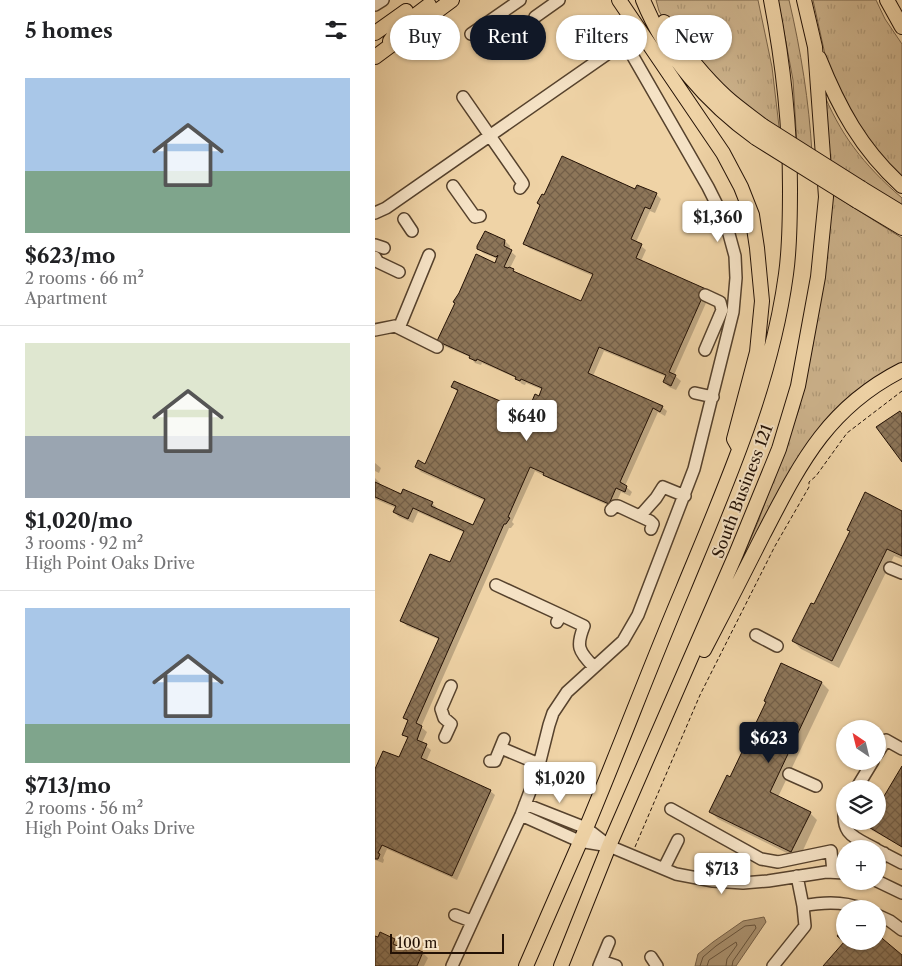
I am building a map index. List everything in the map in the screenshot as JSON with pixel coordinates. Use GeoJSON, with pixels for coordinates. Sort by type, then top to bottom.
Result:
{"type":"FeatureCollection","features":[{"type":"Feature","properties":{"kind":"main road"},"geometry":{"type":"LineString","coordinates":[[375,33],[420,0]]}},
{"type":"Feature","properties":{"kind":"main road"},"geometry":{"type":"LineString","coordinates":[[378,54],[400,26],[436,0]]}},
{"type":"Feature","properties":{"kind":"main road"},"geometry":{"type":"LineString","coordinates":[[378,54],[452,0]]}},
{"type":"Feature","properties":{"kind":"main road"},"geometry":{"type":"LineString","coordinates":[[619,0],[723,152],[741,187],[751,215],[757,248],[761,301],[757,352],[734,439],[739,449]]}},
{"type":"Feature","properties":{"kind":"main road"},"geometry":{"type":"LineString","coordinates":[[635,0],[642,21],[656,46],[683,84],[685,96]]}},
{"type":"Feature","properties":{"kind":"main road"},"geometry":{"type":"LineString","coordinates":[[643,0],[649,16],[676,58],[701,90],[719,109],[760,132],[859,195],[902,228]]}},
{"type":"Feature","properties":{"kind":"main road"},"geometry":{"type":"LineString","coordinates":[[653,0],[657,13],[683,51],[760,132]]}},
{"type":"Feature","properties":{"kind":"main road","name":"South Business 121"},"geometry":{"type":"LineString","coordinates":[[561,966],[609,846],[736,554],[779,449],[798,386],[818,277],[826,197],[815,47],[804,0]]}},
{"type":"Feature","properties":{"kind":"main road"},"geometry":{"type":"LineString","coordinates":[[887,0],[902,27]]}},
{"type":"Feature","properties":{"kind":"main road","name":"South Business 121"},"geometry":{"type":"LineString","coordinates":[[526,966],[586,828],[739,449],[766,371],[786,272],[790,217],[790,138],[785,85],[771,1]]}},
{"type":"Feature","properties":{"kind":"main road"},"geometry":{"type":"LineString","coordinates":[[815,47],[834,95],[853,131],[874,157],[902,186]]}},
{"type":"Feature","properties":{"kind":"main road"},"geometry":{"type":"LineString","coordinates":[[859,195],[902,213]]}},
{"type":"Feature","properties":{"kind":"main road"},"geometry":{"type":"LineString","coordinates":[[655,743],[661,737],[667,721],[784,494],[813,445],[848,406],[886,378],[902,370]]}},
{"type":"Feature","properties":{"kind":"street"},"geometry":{"type":"LineString","coordinates":[[375,5],[383,0]]}},
{"type":"Feature","properties":{"kind":"street"},"geometry":{"type":"LineString","coordinates":[[498,15],[520,0]]}},
{"type":"Feature","properties":{"kind":"street"},"geometry":{"type":"LineString","coordinates":[[538,15],[559,0]]}},
{"type":"Feature","properties":{"kind":"street"},"geometry":{"type":"LineString","coordinates":[[375,213],[386,208],[610,52],[619,48],[631,53],[716,201],[730,234],[735,264],[735,298],[701,448],[685,496],[633,625],[623,641],[567,692],[559,702],[549,725],[539,764],[523,810],[452,966]]}},
{"type":"Feature","properties":{"kind":"street"},"geometry":{"type":"LineString","coordinates":[[463,97],[522,182],[523,184],[520,188]]}},
{"type":"Feature","properties":{"kind":"street"},"geometry":{"type":"LineString","coordinates":[[453,186],[475,218],[480,216]]}},
{"type":"Feature","properties":{"kind":"street"},"geometry":{"type":"LineString","coordinates":[[404,219],[412,231]]}},
{"type":"Feature","properties":{"kind":"street"},"geometry":{"type":"LineString","coordinates":[[399,328],[429,255]]}},
{"type":"Feature","properties":{"kind":"street"},"geometry":{"type":"LineString","coordinates":[[375,257],[378,262],[399,272]]}},
{"type":"Feature","properties":{"kind":"street"},"geometry":{"type":"LineString","coordinates":[[705,294],[720,302],[722,310],[705,350]]}},
{"type":"Feature","properties":{"kind":"street"},"geometry":{"type":"LineString","coordinates":[[375,330],[393,325],[437,347]]}},
{"type":"Feature","properties":{"kind":"street"},"geometry":{"type":"LineString","coordinates":[[695,393],[713,397]]}},
{"type":"Feature","properties":{"kind":"street"},"geometry":{"type":"LineString","coordinates":[[640,516],[663,488],[685,496]]}},
{"type":"Feature","properties":{"kind":"street"},"geometry":{"type":"LineString","coordinates":[[611,510],[618,506],[640,516],[652,522],[651,529]]}},
{"type":"Feature","properties":{"kind":"street"},"geometry":{"type":"LineString","coordinates":[[891,568],[902,573]]}},
{"type":"Feature","properties":{"kind":"street"},"geometry":{"type":"LineString","coordinates":[[497,585],[559,618],[584,626],[578,643],[579,648],[594,667]]}},
{"type":"Feature","properties":{"kind":"street"},"geometry":{"type":"LineString","coordinates":[[756,635],[777,646]]}},
{"type":"Feature","properties":{"kind":"street"},"geometry":{"type":"LineString","coordinates":[[445,737],[451,724],[444,718],[441,709],[451,686]]}},
{"type":"Feature","properties":{"kind":"street"},"geometry":{"type":"LineString","coordinates":[[886,740],[902,749]]}},
{"type":"Feature","properties":{"kind":"street"},"geometry":{"type":"LineString","coordinates":[[489,762],[495,761],[503,744],[539,764]]}},
{"type":"Feature","properties":{"kind":"street"},"geometry":{"type":"LineString","coordinates":[[789,774],[816,786]]}},
{"type":"Feature","properties":{"kind":"street"},"geometry":{"type":"LineString","coordinates":[[523,810],[586,828],[609,846]]}},
{"type":"Feature","properties":{"kind":"street"},"geometry":{"type":"LineString","coordinates":[[523,810],[579,841],[609,846],[676,874],[743,883],[836,872]]}},
{"type":"Feature","properties":{"kind":"street"},"geometry":{"type":"LineString","coordinates":[[671,810],[761,859],[778,862],[831,851],[836,864]]}},
{"type":"Feature","properties":{"kind":"street"},"geometry":{"type":"LineString","coordinates":[[847,830],[849,834],[860,840]]}},
{"type":"Feature","properties":{"kind":"street"},"geometry":{"type":"LineString","coordinates":[[664,868],[678,840]]}},
{"type":"Feature","properties":{"kind":"street"},"geometry":{"type":"LineString","coordinates":[[886,854],[902,863]]}},
{"type":"Feature","properties":{"kind":"street"},"geometry":{"type":"LineString","coordinates":[[773,966],[805,926],[797,876]]}},
{"type":"Feature","properties":{"kind":"street"},"geometry":{"type":"LineString","coordinates":[[886,886],[902,894]]}},
{"type":"Feature","properties":{"kind":"street"},"geometry":{"type":"LineString","coordinates":[[803,906],[822,902],[836,903]]}},
{"type":"Feature","properties":{"kind":"street"},"geometry":{"type":"LineString","coordinates":[[455,915],[471,921]]}},
{"type":"Feature","properties":{"kind":"street"},"geometry":{"type":"LineString","coordinates":[[886,919],[902,930]]}},
{"type":"Feature","properties":{"kind":"street"},"geometry":{"type":"LineString","coordinates":[[609,942],[600,963],[616,966]]}},
{"type":"Feature","properties":{"kind":"path"},"geometry":{"type":"LineString","coordinates":[[631,854],[700,695],[775,546],[809,487],[809,482],[816,476],[847,432],[902,391]]}},
{"type":"Feature","properties":{"kind":"green space"},"geometry":{"type":"Polygon","coordinates":[[[656,0],[758,0],[772,67],[780,135],[731,100],[697,60],[732,60],[732,15],[661,15],[656,0]]]}},
{"type":"Feature","properties":{"kind":"green space"},"geometry":{"type":"Polygon","coordinates":[[[778,0],[789,0],[807,96],[812,153],[797,145],[793,80],[778,0]]]}},
{"type":"Feature","properties":{"kind":"green space"},"geometry":{"type":"Polygon","coordinates":[[[813,0],[876,0],[885,19],[902,44],[902,181],[873,151],[830,77],[813,0]]]}},
{"type":"Feature","properties":{"kind":"green space"},"geometry":{"type":"Polygon","coordinates":[[[821,87],[836,120],[854,148],[864,161],[902,198],[902,210],[829,164],[821,87]]]}},
{"type":"Feature","properties":{"kind":"green space"},"geometry":{"type":"Polygon","coordinates":[[[832,194],[902,238],[902,366],[844,407],[729,589],[758,522],[799,409],[823,286],[832,194]]]}},
{"type":"Feature","properties":{"kind":"water"},"geometry":{"type":"Polygon","coordinates":[[[764,917],[766,922],[736,966],[695,966],[698,954],[713,942],[743,921],[764,917]]]}},
{"type":"Feature","properties":{"kind":"building"},"geometry":{"type":"Polygon","coordinates":[[[562,156],[635,189],[637,185],[657,193],[650,209],[645,207],[631,239],[642,244],[636,258],[706,289],[669,372],[676,375],[671,386],[663,382],[666,375],[599,347],[588,373],[663,406],[660,412],[653,408],[620,482],[627,486],[625,492],[616,488],[609,504],[543,475],[544,473],[530,467],[508,517],[510,518],[504,524],[416,723],[422,726],[417,740],[427,744],[421,758],[491,790],[452,876],[382,845],[378,853],[380,854],[378,859],[375,859],[375,769],[383,751],[399,757],[408,737],[402,735],[408,720],[403,718],[439,638],[400,621],[430,554],[450,562],[464,531],[413,508],[408,519],[393,512],[396,506],[375,497],[375,482],[401,494],[403,489],[433,502],[431,506],[473,525],[485,499],[415,467],[418,460],[425,464],[458,390],[451,387],[454,381],[530,414],[533,407],[530,406],[535,394],[539,396],[542,388],[521,379],[520,381],[515,379],[516,377],[477,359],[476,361],[469,358],[470,356],[437,341],[476,254],[495,263],[498,255],[496,257],[477,249],[485,231],[505,240],[504,246],[512,250],[504,267],[514,269],[513,271],[581,301],[593,274],[523,244],[540,205],[537,203],[542,194],[544,195],[562,156]]]}},
{"type":"Feature","properties":{"kind":"building"},"geometry":{"type":"Polygon","coordinates":[[[900,411],[902,414],[902,462],[876,427],[900,411]]]}},
{"type":"Feature","properties":{"kind":"building"},"geometry":{"type":"Polygon","coordinates":[[[865,492],[902,511],[902,556],[887,549],[832,661],[792,641],[811,603],[814,604],[850,531],[847,530],[865,492]]]}},
{"type":"Feature","properties":{"kind":"building"},"geometry":{"type":"Polygon","coordinates":[[[781,663],[822,682],[770,792],[811,812],[791,852],[709,812],[727,775],[730,777],[766,702],[764,701],[781,663]]]}},
{"type":"Feature","properties":{"kind":"building"},"geometry":{"type":"Polygon","coordinates":[[[902,766],[902,847],[874,830],[886,830],[886,793],[902,766]]]}},
{"type":"Feature","properties":{"kind":"building"},"geometry":{"type":"Polygon","coordinates":[[[380,932],[395,939],[393,944],[407,950],[409,946],[423,952],[417,966],[375,966],[375,936],[378,937],[380,932]]]}},
{"type":"Feature","properties":{"kind":"building"},"geometry":{"type":"Polygon","coordinates":[[[886,942],[902,955],[902,966],[823,966],[837,950],[886,950],[886,942]]]}}]}
